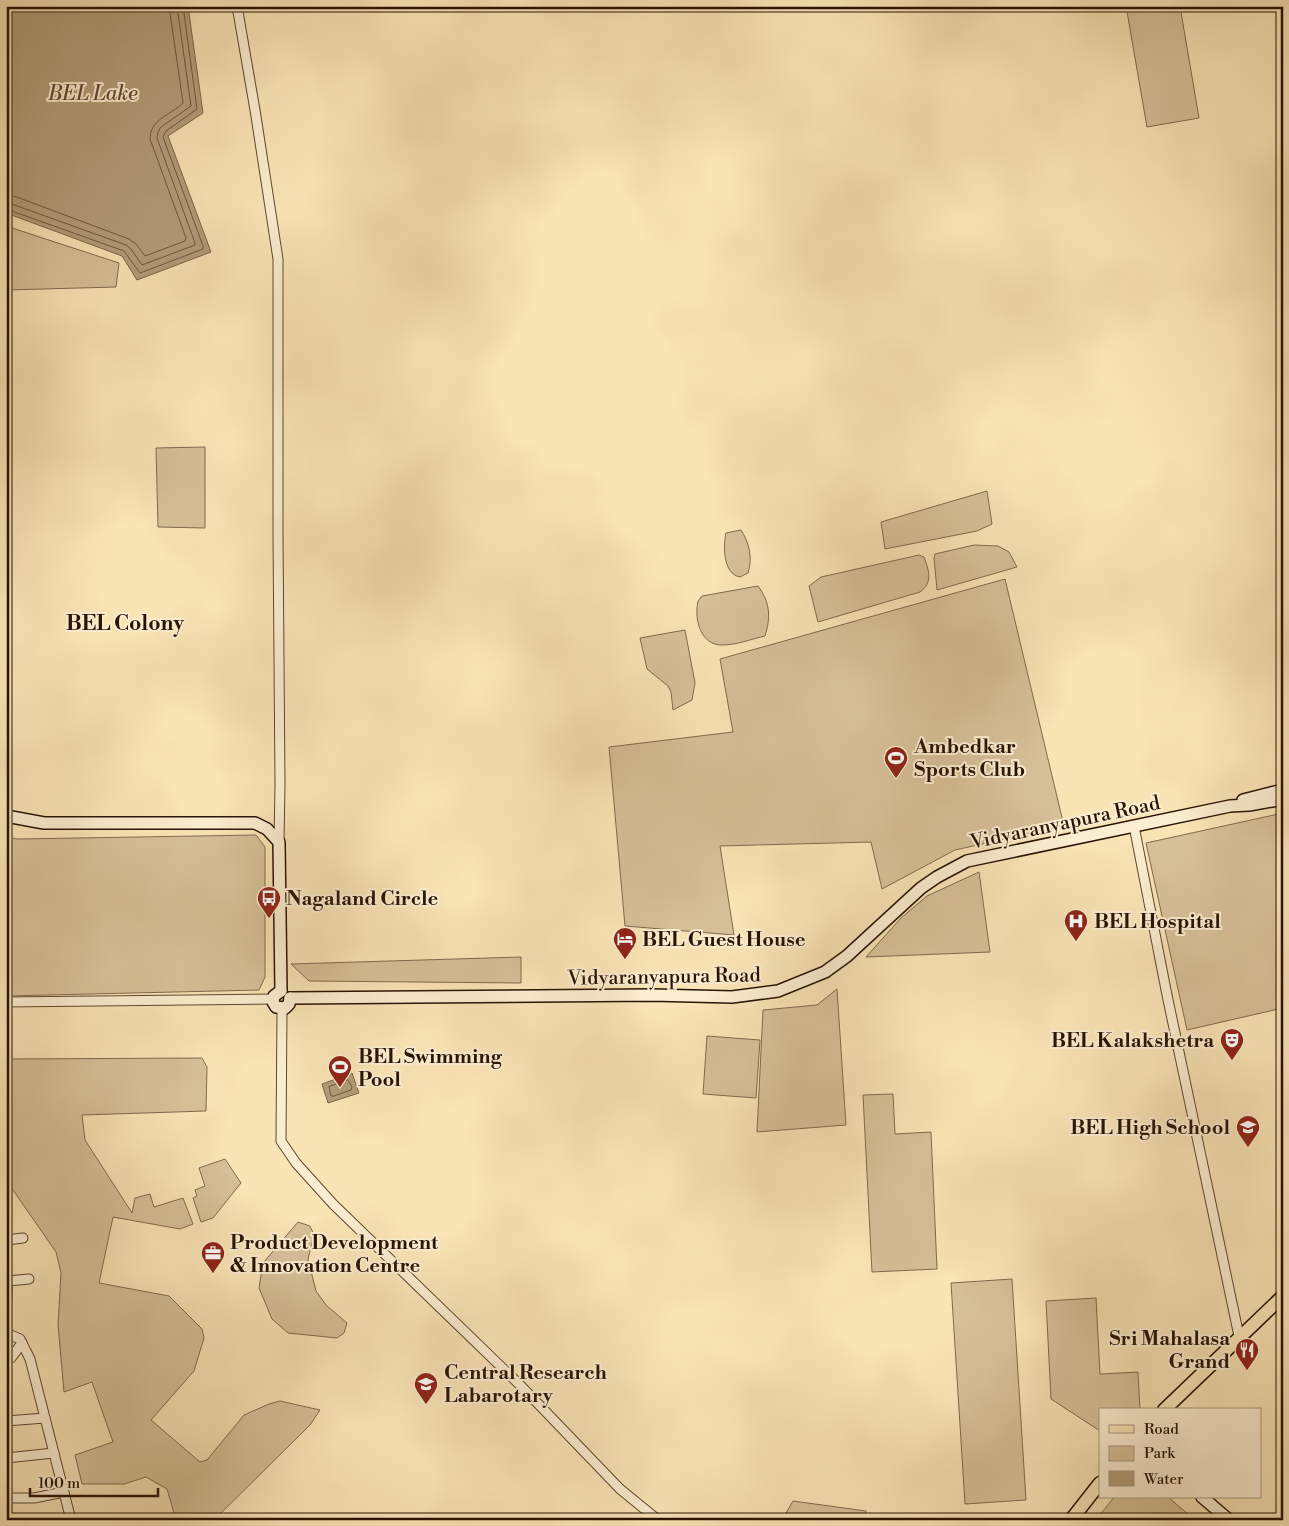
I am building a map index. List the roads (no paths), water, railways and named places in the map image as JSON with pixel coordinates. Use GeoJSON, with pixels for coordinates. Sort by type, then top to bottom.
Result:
{"type":"FeatureCollection","features":[{"type":"Feature","properties":{"kind":"main road","name":"Vidyaranyapura Road"},"geometry":{"type":"LineString","coordinates":[[1230,806],[1248,798],[1283,790]]}},
{"type":"Feature","properties":{"kind":"main road","name":"Vidyaranyapura Road"},"geometry":{"type":"LineString","coordinates":[[281,996],[652,995],[732,997],[778,991],[830,969],[847,956],[921,888],[936,877],[967,861],[1230,806],[1250,805],[1283,799]]}},
{"type":"Feature","properties":{"kind":"main road"},"geometry":{"type":"LineString","coordinates":[[6,816],[44,823],[255,823],[267,829],[279,842],[281,996],[287,1006],[282,1008]]}},
{"type":"Feature","properties":{"kind":"main road"},"geometry":{"type":"LineString","coordinates":[[1166,1408],[1239,1336],[1283,1296]]}},
{"type":"Feature","properties":{"kind":"main road"},"geometry":{"type":"LineString","coordinates":[[1071,1520],[1099,1484]]}},
{"type":"Feature","properties":{"kind":"main road"},"geometry":{"type":"LineString","coordinates":[[1197,1498],[1215,1508],[1229,1520]]}},
{"type":"Feature","properties":{"kind":"main road"},"geometry":{"type":"LineString","coordinates":[[1197,1498],[1219,1520]]}},
{"type":"Feature","properties":{"kind":"street"},"geometry":{"type":"LineString","coordinates":[[237,6],[256,110],[278,259],[279,842]]}},
{"type":"Feature","properties":{"kind":"street"},"geometry":{"type":"LineString","coordinates":[[1134,826],[1167,995],[1239,1336]]}},
{"type":"Feature","properties":{"kind":"street"},"geometry":{"type":"LineString","coordinates":[[6,1002],[281,996]]}},
{"type":"Feature","properties":{"kind":"street"},"geometry":{"type":"LineString","coordinates":[[282,1008],[281,1135],[287,1150],[319,1190],[356,1227],[521,1386],[620,1489],[658,1520]]}},
{"type":"Feature","properties":{"kind":"street"},"geometry":{"type":"LineString","coordinates":[[6,1240],[23,1238]]}},
{"type":"Feature","properties":{"kind":"street"},"geometry":{"type":"LineString","coordinates":[[6,1311],[7,1281],[29,1279]]}},
{"type":"Feature","properties":{"kind":"street"},"geometry":{"type":"LineString","coordinates":[[6,1333],[20,1339],[30,1359],[70,1520]]}},
{"type":"Feature","properties":{"kind":"street"},"geometry":{"type":"LineString","coordinates":[[6,1360],[11,1358],[22,1343]]}},
{"type":"Feature","properties":{"kind":"street"},"geometry":{"type":"LineString","coordinates":[[6,1421],[45,1418]]}},
{"type":"Feature","properties":{"kind":"street"},"geometry":{"type":"LineString","coordinates":[[6,1458],[54,1453]]}},
{"type":"Feature","properties":{"kind":"street"},"geometry":{"type":"LineString","coordinates":[[6,1498],[34,1498],[64,1492]]}},
{"type":"Feature","properties":{"kind":"water","name":"BEL Lake"},"geometry":{"type":"Polygon","coordinates":[[[6,6],[188,6],[203,113],[168,136],[211,252],[137,280],[122,256],[6,213],[6,6]]]}},
{"type":"Feature","properties":{"kind":"water","name":"BEL Swimming Pool"},"geometry":{"type":"Polygon","coordinates":[[[352,1073],[359,1093],[328,1103],[322,1084],[352,1073]]]}},
{"type":"Feature","properties":{"kind":"place","name":"Ambedkar Sports Club"},"geometry":{"type":"Point","coordinates":[896,779]}},
{"type":"Feature","properties":{"kind":"place","name":"Nagaland Circle"},"geometry":{"type":"Point","coordinates":[269,919]}},
{"type":"Feature","properties":{"kind":"place","name":"BEL Hospital"},"geometry":{"type":"Point","coordinates":[1076,942]}},
{"type":"Feature","properties":{"kind":"place","name":"BEL Guest House"},"geometry":{"type":"Point","coordinates":[625,960]}},
{"type":"Feature","properties":{"kind":"place","name":"BEL Kalakshetra"},"geometry":{"type":"Point","coordinates":[1232,1061]}},
{"type":"Feature","properties":{"kind":"place","name":"BEL Swimming Pool"},"geometry":{"type":"Point","coordinates":[340,1088]}},
{"type":"Feature","properties":{"kind":"place","name":"BEL High School"},"geometry":{"type":"Point","coordinates":[1248,1148]}},
{"type":"Feature","properties":{"kind":"place","name":"Product Development & Innovation Centre"},"geometry":{"type":"Point","coordinates":[213,1274]}},
{"type":"Feature","properties":{"kind":"place","name":"Sri Mahalasa Grand"},"geometry":{"type":"Point","coordinates":[1247,1371]}},
{"type":"Feature","properties":{"kind":"place","name":"Central Research Labarotary"},"geometry":{"type":"Point","coordinates":[426,1405]}},
{"type":"Feature","properties":{"kind":"district","name":"BEL Colony"},"geometry":{"type":"Point","coordinates":[125,623]}}]}
